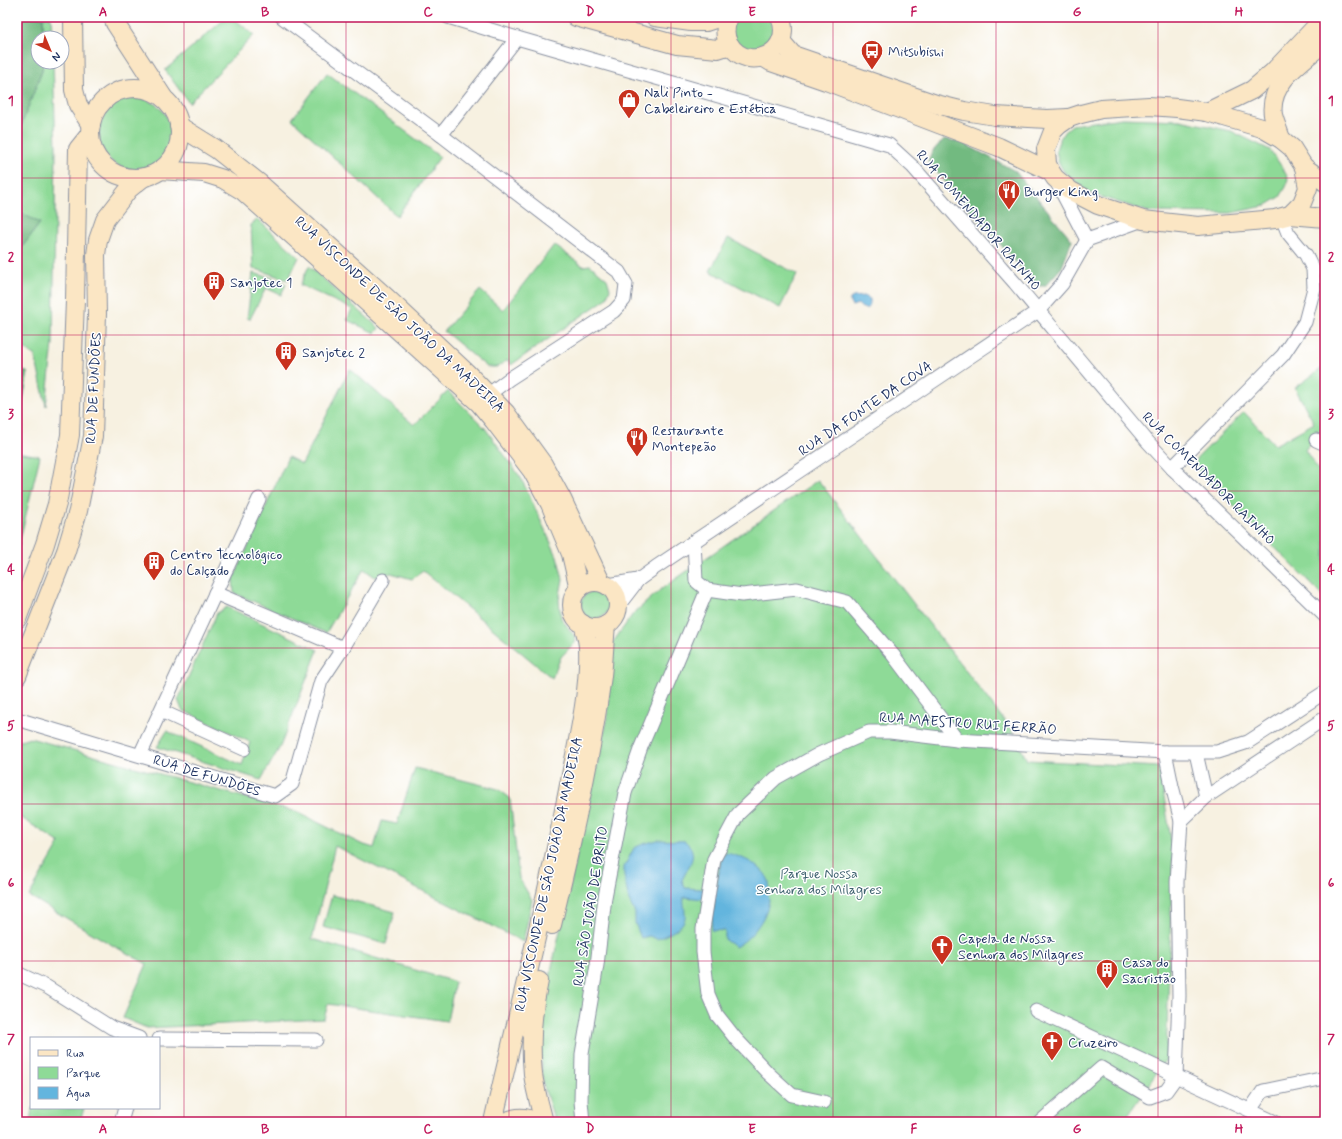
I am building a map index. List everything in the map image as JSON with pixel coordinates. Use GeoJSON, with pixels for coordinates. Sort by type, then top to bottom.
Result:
{"type":"FeatureCollection","features":[{"type":"Feature","properties":{"kind":"main road","name":"RUA VISCONDE DE SÃO JOÃO DA MADEIRA"},"geometry":{"type":"LineString","coordinates":[[73,17],[74,90],[78,105],[91,129]]}},
{"type":"Feature","properties":{"kind":"main road","name":"RUA VISCONDE DE SÃO JOÃO DA MADEIRA"},"geometry":{"type":"LineString","coordinates":[[113,17],[115,23],[134,54],[176,115],[180,138],[176,151],[170,162],[153,175],[131,178],[118,175],[107,168],[98,159],[92,147],[92,120],[99,107],[109,97],[122,90],[136,88],[150,91],[163,98]]}},
{"type":"Feature","properties":{"kind":"main road"},"geometry":{"type":"LineString","coordinates":[[576,17],[677,45],[718,49],[730,45]]}},
{"type":"Feature","properties":{"kind":"main road"},"geometry":{"type":"LineString","coordinates":[[655,17],[691,22],[706,22],[721,17]]}},
{"type":"Feature","properties":{"kind":"main road"},"geometry":{"type":"LineString","coordinates":[[729,17],[726,24],[726,33],[730,45],[739,54],[746,57],[755,58],[763,57],[773,51],[781,41],[783,30],[780,18]]}},
{"type":"Feature","properties":{"kind":"main road"},"geometry":{"type":"LineString","coordinates":[[1207,112],[1252,90],[1273,72],[1323,19]]}},
{"type":"Feature","properties":{"kind":"main road"},"geometry":{"type":"LineString","coordinates":[[781,41],[793,55],[936,104],[964,111],[995,116],[1047,119],[1068,118],[1101,110],[1149,106],[1207,112],[1262,128],[1281,139],[1292,148],[1304,167],[1308,188],[1304,200],[1298,209],[1286,217]]}},
{"type":"Feature","properties":{"kind":"main road"},"geometry":{"type":"LineString","coordinates":[[1281,139],[1273,115],[1274,100],[1282,80],[1303,59],[1325,42]]}},
{"type":"Feature","properties":{"kind":"main road"},"geometry":{"type":"LineString","coordinates":[[763,57],[771,62],[826,81],[999,147],[1053,175],[1071,191],[1088,200],[1143,220],[1198,226],[1286,217],[1325,218]]}},
{"type":"Feature","properties":{"kind":"main road"},"geometry":{"type":"LineString","coordinates":[[1053,175],[1047,164],[1046,149],[1050,139],[1059,125],[1068,118]]}},
{"type":"Feature","properties":{"kind":"main road","name":"RUA VISCONDE DE SÃO JOÃO DA MADEIRA"},"geometry":{"type":"LineString","coordinates":[[179,126],[216,149],[258,182],[387,298],[489,394],[506,413],[543,464],[604,584],[614,591],[618,606]]}},
{"type":"Feature","properties":{"kind":"main road","name":"RUA DE FUNDÕES"},"geometry":{"type":"LineString","coordinates":[[17,619],[45,544],[57,504],[70,435],[75,300],[78,149],[91,129]]}},
{"type":"Feature","properties":{"kind":"main road"},"geometry":{"type":"LineString","coordinates":[[1304,167],[1325,182]]}},
{"type":"Feature","properties":{"kind":"main road","name":"RUA VISCONDE DE SÃO JOÃO DA MADEIRA"},"geometry":{"type":"LineString","coordinates":[[160,170],[204,173],[223,180],[243,191],[478,403],[494,421],[532,471],[550,504],[571,554],[579,589],[574,596],[573,607],[577,618],[583,624],[588,647],[586,684],[560,832],[528,976],[492,1122]]}},
{"type":"Feature","properties":{"kind":"main road","name":"RUA DE FUNDÕES"},"geometry":{"type":"LineString","coordinates":[[17,676],[66,551],[78,511],[93,436],[97,314],[96,255],[98,240],[105,220],[129,189],[144,177]]}},
{"type":"Feature","properties":{"kind":"main road"},"geometry":{"type":"LineString","coordinates":[[579,589],[585,584],[593,582],[604,584]]}},
{"type":"Feature","properties":{"kind":"main road"},"geometry":{"type":"LineString","coordinates":[[583,624],[590,627],[606,625],[617,614],[618,606]]}},
{"type":"Feature","properties":{"kind":"main road","name":"RUA VISCONDE DE SÃO JOÃO DA MADEIRA"},"geometry":{"type":"LineString","coordinates":[[544,1122],[533,1074],[532,1022],[534,1004],[585,777],[602,681],[606,625]]}},
{"type":"Feature","properties":{"kind":"main road"},"geometry":{"type":"LineString","coordinates":[[505,1122],[526,1118],[535,1122]]}},
{"type":"Feature","properties":{"kind":"street"},"geometry":{"type":"LineString","coordinates":[[282,17],[441,135],[619,272],[626,284],[624,300],[614,311],[509,379],[489,394]]}},
{"type":"Feature","properties":{"kind":"street","name":"RUA COMENDADOR RAINHO"},"geometry":{"type":"LineString","coordinates":[[448,17],[516,38],[889,145],[913,167],[1038,311],[1148,442],[1172,468],[1325,616]]}},
{"type":"Feature","properties":{"kind":"street"},"geometry":{"type":"LineString","coordinates":[[441,135],[516,38]]}},
{"type":"Feature","properties":{"kind":"street"},"geometry":{"type":"LineString","coordinates":[[1053,175],[1087,240],[1143,220]]}},
{"type":"Feature","properties":{"kind":"street"},"geometry":{"type":"LineString","coordinates":[[1172,468],[1283,355],[1305,322],[1314,288],[1313,269],[1306,255],[1288,233],[1286,217]]}},
{"type":"Feature","properties":{"kind":"street","name":"RUA DA FONTE DA COVA"},"geometry":{"type":"LineString","coordinates":[[618,606],[638,580],[1038,311],[1062,284],[1087,240]]}},
{"type":"Feature","properties":{"kind":"street","name":"RUA DE FUNDÕES"},"geometry":{"type":"LineString","coordinates":[[140,755],[259,499]]}},
{"type":"Feature","properties":{"kind":"street"},"geometry":{"type":"LineString","coordinates":[[694,541],[696,581],[707,590],[742,595],[797,589],[847,602],[893,655],[957,740]]}},
{"type":"Feature","properties":{"kind":"street","name":"RUA DE FUNDÕES"},"geometry":{"type":"LineString","coordinates":[[17,719],[275,796],[292,784],[321,681],[383,580]]}},
{"type":"Feature","properties":{"kind":"street","name":"RUA DA FONTE DA COVA"},"geometry":{"type":"LineString","coordinates":[[604,584],[638,580]]}},
{"type":"Feature","properties":{"kind":"street","name":"RUA SÃO JOÃO DE BRITO"},"geometry":{"type":"LineString","coordinates":[[582,1122],[582,1054],[597,965],[605,897],[625,793],[642,747],[707,590]]}},
{"type":"Feature","properties":{"kind":"street"},"geometry":{"type":"LineString","coordinates":[[215,593],[342,648]]}},
{"type":"Feature","properties":{"kind":"street","name":"RUA MAESTRO RUI FERRÃO"},"geometry":{"type":"LineString","coordinates":[[824,1102],[792,1095],[768,1073],[736,1039],[717,1014],[708,994],[703,952],[703,929],[714,860],[738,814],[776,778],[819,754],[868,732],[890,732],[957,740],[1165,752],[1217,752],[1248,742],[1325,692]]}},
{"type":"Feature","properties":{"kind":"street"},"geometry":{"type":"LineString","coordinates":[[161,711],[244,749]]}},
{"type":"Feature","properties":{"kind":"street"},"geometry":{"type":"LineString","coordinates":[[1181,821],[1206,797],[1325,718]]}},
{"type":"Feature","properties":{"kind":"street"},"geometry":{"type":"LineString","coordinates":[[1040,1122],[1101,1068],[1150,1097],[1166,1091],[1176,1076],[1179,996],[1177,882],[1181,821],[1165,752]]}},
{"type":"Feature","properties":{"kind":"street"},"geometry":{"type":"LineString","coordinates":[[1196,753],[1206,797]]}},
{"type":"Feature","properties":{"kind":"street"},"geometry":{"type":"LineString","coordinates":[[17,973],[47,987],[112,1028],[136,1037]]}},
{"type":"Feature","properties":{"kind":"street"},"geometry":{"type":"LineString","coordinates":[[1036,1011],[1276,1122]]}},
{"type":"Feature","properties":{"kind":"street"},"geometry":{"type":"LineString","coordinates":[[160,1039],[316,1040]]}},
{"type":"Feature","properties":{"kind":"street"},"geometry":{"type":"LineString","coordinates":[[1250,1110],[1263,1091],[1325,1078]]}},
{"type":"Feature","properties":{"kind":"street"},"geometry":{"type":"LineString","coordinates":[[121,1122],[125,1109]]}},
{"type":"Feature","properties":{"kind":"green space"},"geometry":{"type":"Polygon","coordinates":[[[17,17],[43,17],[43,30],[30,30],[30,70],[42,71],[17,136],[17,17]]]}},
{"type":"Feature","properties":{"kind":"green space"},"geometry":{"type":"Polygon","coordinates":[[[43,17],[51,17],[52,30],[43,30],[43,17]]]}},
{"type":"Feature","properties":{"kind":"green space"},"geometry":{"type":"Polygon","coordinates":[[[227,17],[232,17],[254,35],[189,103],[165,70],[227,17]]]}},
{"type":"Feature","properties":{"kind":"green space"},"geometry":{"type":"Polygon","coordinates":[[[734,17],[769,17],[773,28],[770,41],[758,51],[737,46],[729,26],[734,17]]]}},
{"type":"Feature","properties":{"kind":"green space"},"geometry":{"type":"Polygon","coordinates":[[[53,70],[56,147],[53,344],[46,406],[35,356],[17,343],[17,254],[40,223],[17,211],[17,136],[42,71],[53,70]]]}},
{"type":"Feature","properties":{"kind":"green space"},"geometry":{"type":"Polygon","coordinates":[[[327,73],[440,157],[397,216],[292,119],[327,73]]]}},
{"type":"Feature","properties":{"kind":"green space"},"geometry":{"type":"Polygon","coordinates":[[[128,98],[142,98],[149,100],[161,108],[169,120],[171,134],[169,148],[161,160],[149,168],[142,170],[128,170],[121,168],[109,160],[101,148],[99,141],[99,127],[101,120],[109,108],[121,100],[128,98]]]}},
{"type":"Feature","properties":{"kind":"green space"},"geometry":{"type":"Polygon","coordinates":[[[1122,118],[1180,120],[1231,131],[1270,150],[1288,178],[1286,187],[1280,197],[1265,206],[1231,213],[1149,212],[1089,193],[1064,172],[1058,161],[1056,150],[1059,141],[1064,132],[1072,125],[1122,118]]]}},
{"type":"Feature","properties":{"kind":"green space"},"geometry":{"type":"Polygon","coordinates":[[[944,139],[961,142],[1015,171],[1072,240],[1062,267],[1045,286],[1037,286],[928,162],[932,152],[944,139]]]}},
{"type":"Feature","properties":{"kind":"green space"},"geometry":{"type":"Polygon","coordinates":[[[17,211],[40,223],[17,254],[17,211]]]}},
{"type":"Feature","properties":{"kind":"green space"},"geometry":{"type":"Polygon","coordinates":[[[257,219],[299,257],[288,280],[253,268],[251,225],[257,219]]]}},
{"type":"Feature","properties":{"kind":"green space"},"geometry":{"type":"Polygon","coordinates":[[[728,238],[797,274],[780,308],[710,271],[728,238]]]}},
{"type":"Feature","properties":{"kind":"green space"},"geometry":{"type":"Polygon","coordinates":[[[554,245],[583,266],[590,265],[607,279],[610,289],[606,299],[511,365],[508,360],[497,367],[487,367],[444,331],[480,290],[503,310],[554,245]]]}},
{"type":"Feature","properties":{"kind":"green space"},"geometry":{"type":"Polygon","coordinates":[[[309,266],[379,328],[375,333],[347,320],[352,309],[300,285],[309,266]]]}},
{"type":"Feature","properties":{"kind":"green space"},"geometry":{"type":"Polygon","coordinates":[[[253,273],[269,277],[286,284],[281,295],[266,288],[250,319],[247,318],[253,273]]]}},
{"type":"Feature","properties":{"kind":"green space"},"geometry":{"type":"Polygon","coordinates":[[[17,366],[28,373],[22,405],[17,421],[17,366]]]}},
{"type":"Feature","properties":{"kind":"green space"},"geometry":{"type":"Polygon","coordinates":[[[1325,366],[1325,427],[1323,426],[1305,450],[1319,471],[1325,473],[1325,598],[1198,470],[1195,464],[1197,458],[1244,412],[1275,445],[1314,423],[1295,388],[1325,366]]]}},
{"type":"Feature","properties":{"kind":"green space"},"geometry":{"type":"Polygon","coordinates":[[[350,369],[414,425],[448,391],[485,428],[521,478],[557,556],[563,579],[559,600],[561,618],[575,637],[574,643],[561,657],[552,678],[423,571],[412,579],[391,573],[375,577],[364,569],[326,633],[234,593],[233,580],[288,457],[302,464],[350,369]]]}},
{"type":"Feature","properties":{"kind":"green space"},"geometry":{"type":"Polygon","coordinates":[[[17,452],[40,456],[17,552],[17,452]]]}},
{"type":"Feature","properties":{"kind":"green space","name":"Parque Nossa Senhora dos Milagres"},"geometry":{"type":"Polygon","coordinates":[[[818,480],[1010,728],[1027,760],[1159,767],[1173,851],[1166,1059],[1123,1122],[555,1122],[543,1084],[539,1024],[607,721],[611,645],[633,614],[660,590],[818,480]]]}},
{"type":"Feature","properties":{"kind":"green space"},"geometry":{"type":"Polygon","coordinates":[[[595,591],[601,592],[605,595],[608,599],[608,611],[605,615],[601,618],[595,619],[589,618],[585,615],[582,611],[581,605],[582,599],[585,595],[589,592],[595,591]]]}},
{"type":"Feature","properties":{"kind":"green space"},"geometry":{"type":"Polygon","coordinates":[[[227,607],[318,650],[280,747],[261,780],[157,747],[167,731],[242,765],[250,742],[182,710],[178,700],[217,613],[227,607]]]}},
{"type":"Feature","properties":{"kind":"green space"},"geometry":{"type":"Polygon","coordinates":[[[30,738],[297,812],[361,844],[374,848],[382,821],[397,824],[415,768],[498,789],[510,798],[519,878],[532,900],[523,942],[335,846],[312,939],[455,982],[447,1021],[328,1004],[324,1019],[147,1028],[123,1018],[147,964],[29,896],[60,843],[17,815],[17,742],[30,738]]]}},
{"type":"Feature","properties":{"kind":"green space"},"geometry":{"type":"Polygon","coordinates":[[[332,895],[395,912],[386,944],[323,927],[332,895]]]}},
{"type":"Feature","properties":{"kind":"green space"},"geometry":{"type":"Polygon","coordinates":[[[32,1109],[84,1109],[80,1122],[30,1122],[32,1109]]]}},
{"type":"Feature","properties":{"kind":"water"},"geometry":{"type":"Polygon","coordinates":[[[864,296],[870,299],[868,307],[865,309],[858,304],[852,306],[850,303],[850,299],[853,297],[864,296]]]}},
{"type":"Feature","properties":{"kind":"water"},"geometry":{"type":"Polygon","coordinates":[[[658,840],[685,841],[692,850],[692,860],[682,880],[685,888],[716,890],[721,860],[725,853],[737,856],[761,869],[768,879],[769,901],[765,915],[757,928],[747,939],[735,947],[725,940],[725,931],[711,930],[715,900],[684,897],[685,919],[680,927],[657,939],[649,936],[641,938],[635,923],[635,913],[629,901],[624,876],[624,867],[634,848],[658,840]]]}},
{"type":"Feature","properties":{"kind":"place","name":"Mitsubishi"},"geometry":{"type":"Point","coordinates":[872,70]}},
{"type":"Feature","properties":{"kind":"place","name":"Nali Pinto - Cabeleireiro e Estética"},"geometry":{"type":"Point","coordinates":[629,120]}},
{"type":"Feature","properties":{"kind":"place","name":"Burger King"},"geometry":{"type":"Point","coordinates":[1009,210]}},
{"type":"Feature","properties":{"kind":"place","name":"Sanjotec 1"},"geometry":{"type":"Point","coordinates":[214,302]}},
{"type":"Feature","properties":{"kind":"place","name":"Sanjotec 2"},"geometry":{"type":"Point","coordinates":[286,372]}},
{"type":"Feature","properties":{"kind":"place","name":"Restaurante Montepeão"},"geometry":{"type":"Point","coordinates":[637,458]}},
{"type":"Feature","properties":{"kind":"place","name":"Centro Tecnológico do Calçado"},"geometry":{"type":"Point","coordinates":[154,582]}},
{"type":"Feature","properties":{"kind":"place","name":"Capela de Nossa Senhora dos Milagres"},"geometry":{"type":"Point","coordinates":[942,966]}},
{"type":"Feature","properties":{"kind":"place","name":"Casa do Sacristão"},"geometry":{"type":"Point","coordinates":[1107,990]}},
{"type":"Feature","properties":{"kind":"place","name":"Cruzeiro"},"geometry":{"type":"Point","coordinates":[1052,1062]}}]}
